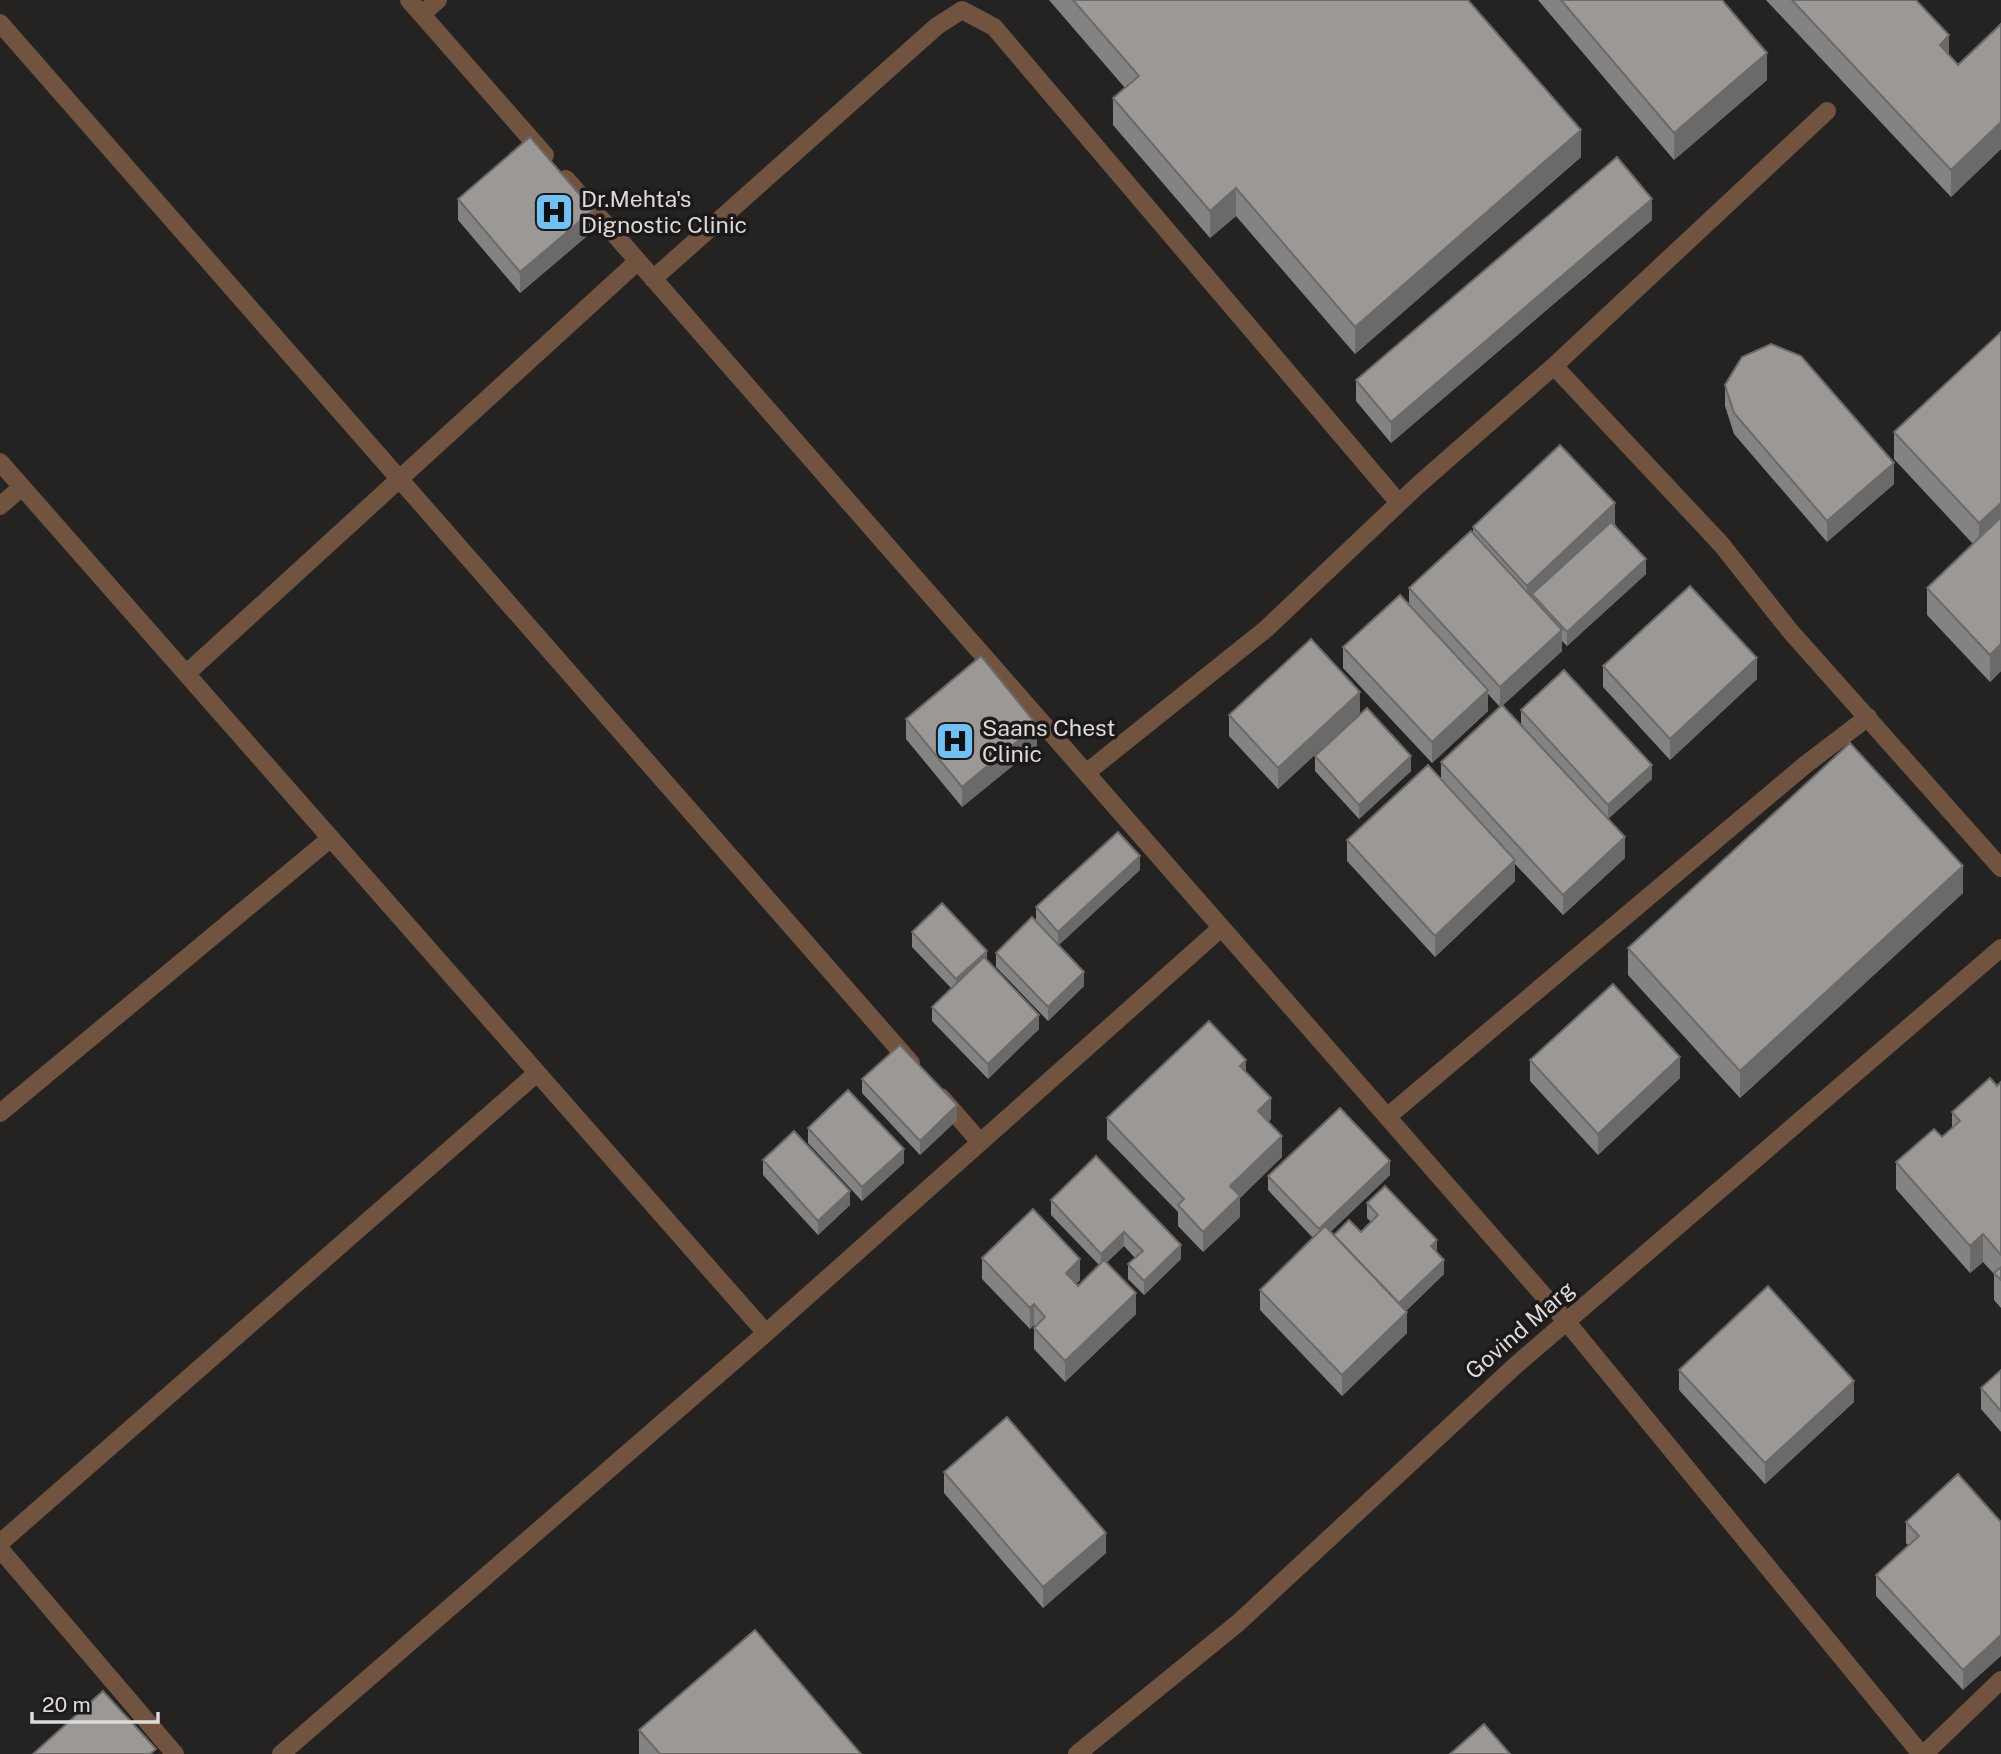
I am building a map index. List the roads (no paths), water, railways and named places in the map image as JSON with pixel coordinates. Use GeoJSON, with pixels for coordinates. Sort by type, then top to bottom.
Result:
{"type":"FeatureCollection","features":[{"type":"Feature","properties":{"kind":"street"},"geometry":{"type":"LineString","coordinates":[[409,0],[1566,1321],[1922,1754],[2001,1680]]}},
{"type":"Feature","properties":{"kind":"street"},"geometry":{"type":"LineString","coordinates":[[422,14],[438,0]]}},
{"type":"Feature","properties":{"kind":"street"},"geometry":{"type":"LineString","coordinates":[[653,279],[937,26],[968,5],[994,27],[1399,503]]}},
{"type":"Feature","properties":{"kind":"street"},"geometry":{"type":"LineString","coordinates":[[0,23],[979,1140]]}},
{"type":"Feature","properties":{"kind":"street"},"geometry":{"type":"LineString","coordinates":[[1086,774],[1266,629],[1399,503],[1554,366],[1827,111]]}},
{"type":"Feature","properties":{"kind":"street"},"geometry":{"type":"LineString","coordinates":[[186,674],[638,261]]}},
{"type":"Feature","properties":{"kind":"street"},"geometry":{"type":"LineString","coordinates":[[1554,366],[1721,544],[1791,632],[2001,868]]}},
{"type":"Feature","properties":{"kind":"street"},"geometry":{"type":"LineString","coordinates":[[0,462],[766,1333]]}},
{"type":"Feature","properties":{"kind":"street"},"geometry":{"type":"LineString","coordinates":[[0,506],[22,487]]}},
{"type":"Feature","properties":{"kind":"street"},"geometry":{"type":"LineString","coordinates":[[1387,1117],[1805,765],[1868,716]]}},
{"type":"Feature","properties":{"kind":"street"},"geometry":{"type":"LineString","coordinates":[[0,1113],[331,838]]}},
{"type":"Feature","properties":{"kind":"street"},"geometry":{"type":"LineString","coordinates":[[281,1754],[766,1333],[979,1140],[1221,928]]}},
{"type":"Feature","properties":{"kind":"street","name":"Govind Marg"},"geometry":{"type":"LineString","coordinates":[[1077,1754],[1238,1623],[1566,1321],[2001,948]]}},
{"type":"Feature","properties":{"kind":"street"},"geometry":{"type":"LineString","coordinates":[[0,1543],[537,1073]]}},
{"type":"Feature","properties":{"kind":"street"},"geometry":{"type":"LineString","coordinates":[[0,1549],[175,1754]]}},
{"type":"Feature","properties":{"kind":"place","name":"Dr.Mehta's Dignostic Clinic"},"geometry":{"type":"Point","coordinates":[554,212]}},
{"type":"Feature","properties":{"kind":"place","name":"Saans Chest Clinic"},"geometry":{"type":"Point","coordinates":[955,741]}}]}
